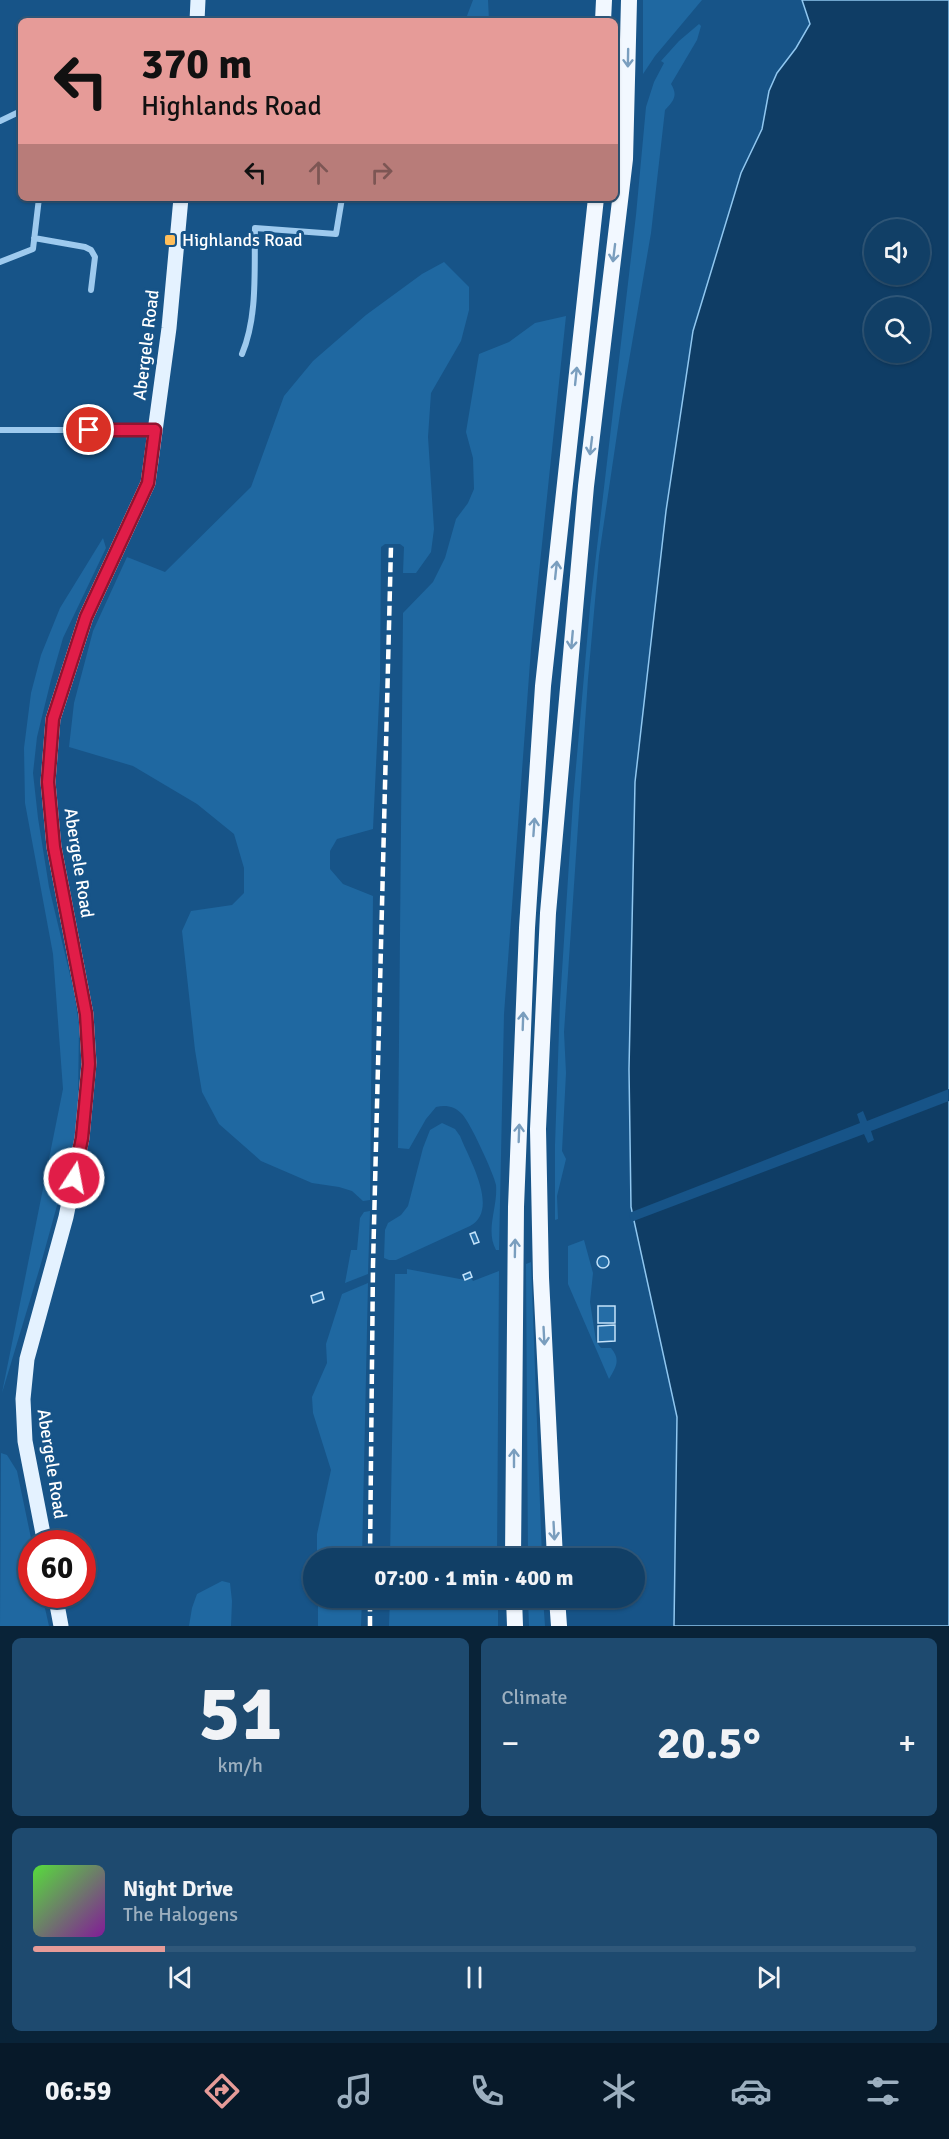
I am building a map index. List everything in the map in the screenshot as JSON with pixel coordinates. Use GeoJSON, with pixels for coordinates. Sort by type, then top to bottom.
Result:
{"type":"FeatureCollection","features":[{"type":"Feature","properties":{"kind":"highway"},"geometry":{"type":"LineString","coordinates":[[603,18],[604,0]]}},
{"type":"Feature","properties":{"kind":"highway"},"geometry":{"type":"LineString","coordinates":[[554,1548],[541,1278],[538,1128],[548,913],[586,486],[626,159],[629,0]]}},
{"type":"Feature","properties":{"kind":"highway"},"geometry":{"type":"LineString","coordinates":[[513,1548],[516,1207],[526,928],[543,686],[597,201]]}},
{"type":"Feature","properties":{"kind":"highway"},"geometry":{"type":"LineString","coordinates":[[514,1608],[515,1626]]}},
{"type":"Feature","properties":{"kind":"highway"},"geometry":{"type":"LineString","coordinates":[[558,1608],[559,1626]]}},
{"type":"Feature","properties":{"kind":"main road"},"geometry":{"type":"LineString","coordinates":[[197,18],[198,0]]}},
{"type":"Feature","properties":{"kind":"main road","name":"Abergele Road"},"geometry":{"type":"LineString","coordinates":[[42,1530],[25,1441],[23,1400],[27,1359],[66,1217],[82,1138],[89,1064],[86,1014],[54,847],[48,782],[53,719],[86,617],[148,483],[169,328],[181,201]]}},
{"type":"Feature","properties":{"kind":"main road"},"geometry":{"type":"LineString","coordinates":[[58,1608],[61,1626]]}},
{"type":"Feature","properties":{"kind":"street"},"geometry":{"type":"LineString","coordinates":[[0,122],[18,113]]}},
{"type":"Feature","properties":{"kind":"street"},"geometry":{"type":"LineString","coordinates":[[0,262],[33,249],[39,201]]}},
{"type":"Feature","properties":{"kind":"street"},"geometry":{"type":"LineString","coordinates":[[242,354],[249,338],[255,228],[336,234],[342,201]]}},
{"type":"Feature","properties":{"kind":"street"},"geometry":{"type":"LineString","coordinates":[[34,238],[91,250],[94,257],[91,290]]}},
{"type":"Feature","properties":{"kind":"street"},"geometry":{"type":"LineString","coordinates":[[0,430],[155,430]]}},
{"type":"Feature","properties":{"kind":"shaded area"},"geometry":{"type":"Polygon","coordinates":[[[473,0],[488,0],[489,18],[466,18],[473,0]]]}},
{"type":"Feature","properties":{"kind":"shaded area"},"geometry":{"type":"Polygon","coordinates":[[[643,0],[702,0],[655,56],[643,74],[643,0]]]}},
{"type":"Feature","properties":{"kind":"shaded area"},"geometry":{"type":"Polygon","coordinates":[[[802,0],[949,0],[949,1626],[674,1626],[677,1417],[631,1207],[629,1069],[635,782],[666,511],[693,331],[741,173],[762,129],[769,91],[777,73],[810,24],[802,0]]]}},
{"type":"Feature","properties":{"kind":"shaded area"},"geometry":{"type":"Polygon","coordinates":[[[699,24],[701,26],[697,40],[671,84],[674,98],[665,110],[651,233],[621,407],[599,556],[588,679],[564,1032],[566,1073],[562,1151],[566,1159],[557,1196],[558,1219],[555,1220],[560,1002],[573,801],[590,607],[636,215],[646,107],[654,82],[664,63],[661,61],[699,24]]]}},
{"type":"Feature","properties":{"kind":"shaded area"},"geometry":{"type":"Polygon","coordinates":[[[444,262],[469,287],[469,310],[461,341],[431,393],[428,437],[434,529],[431,552],[416,573],[403,573],[404,547],[400,544],[385,544],[381,547],[380,681],[373,829],[337,839],[330,851],[330,869],[343,884],[373,896],[370,1200],[363,1201],[352,1191],[312,1183],[261,1161],[219,1124],[202,1092],[182,931],[191,911],[232,905],[244,893],[244,868],[234,834],[197,804],[133,766],[69,747],[74,703],[93,631],[127,557],[165,572],[251,487],[284,396],[313,361],[366,315],[422,274],[444,262]]]}},
{"type":"Feature","properties":{"kind":"shaded area"},"geometry":{"type":"Polygon","coordinates":[[[566,316],[531,649],[504,1014],[499,1250],[496,1250],[492,1226],[496,1185],[481,1148],[462,1114],[450,1107],[436,1107],[426,1119],[409,1149],[398,1148],[403,613],[433,582],[445,558],[456,519],[468,503],[474,489],[473,458],[466,432],[479,354],[509,342],[535,323],[566,316]]]}},
{"type":"Feature","properties":{"kind":"shaded area"},"geometry":{"type":"Polygon","coordinates":[[[103,538],[106,548],[63,638],[37,737],[33,773],[49,887],[74,992],[79,1026],[78,1100],[74,1144],[2,1393],[63,1089],[53,954],[25,803],[24,748],[31,693],[41,655],[60,608],[103,538]]]}},
{"type":"Feature","properties":{"kind":"shaded area"},"geometry":{"type":"Polygon","coordinates":[[[442,1123],[455,1129],[460,1136],[475,1170],[482,1197],[479,1218],[470,1226],[396,1260],[384,1258],[385,1230],[388,1223],[401,1215],[408,1206],[430,1130],[442,1123]]]}},
{"type":"Feature","properties":{"kind":"shaded area"},"geometry":{"type":"Polygon","coordinates":[[[370,1211],[368,1274],[345,1283],[351,1250],[357,1250],[360,1218],[364,1212],[370,1211]]]}},
{"type":"Feature","properties":{"kind":"shaded area"},"geometry":{"type":"Polygon","coordinates":[[[584,1240],[593,1273],[590,1302],[596,1341],[601,1348],[611,1348],[617,1360],[609,1379],[568,1284],[568,1246],[584,1240]]]}},
{"type":"Feature","properties":{"kind":"shaded area"},"geometry":{"type":"Polygon","coordinates":[[[531,1262],[542,1548],[528,1548],[526,1264],[531,1262]]]}},
{"type":"Feature","properties":{"kind":"shaded area"},"geometry":{"type":"Polygon","coordinates":[[[407,1269],[465,1280],[471,1278],[473,1281],[499,1271],[497,1548],[390,1548],[395,1274],[407,1274],[407,1269]]]}},
{"type":"Feature","properties":{"kind":"shaded area"},"geometry":{"type":"Polygon","coordinates":[[[368,1283],[362,1548],[317,1548],[317,1534],[331,1470],[313,1413],[312,1397],[327,1363],[326,1344],[342,1294],[368,1283]]]}},
{"type":"Feature","properties":{"kind":"shaded area"},"geometry":{"type":"Polygon","coordinates":[[[1,1453],[7,1455],[17,1471],[29,1530],[18,1530],[18,1608],[45,1608],[49,1626],[0,1626],[1,1453]]]}},
{"type":"Feature","properties":{"kind":"shaded area"},"geometry":{"type":"Polygon","coordinates":[[[222,1581],[230,1583],[231,1626],[189,1626],[197,1594],[222,1581]]]}},
{"type":"Feature","properties":{"kind":"shaded area"},"geometry":{"type":"Polygon","coordinates":[[[318,1608],[362,1608],[361,1626],[318,1626],[318,1608]]]}},
{"type":"Feature","properties":{"kind":"shaded area"},"geometry":{"type":"Polygon","coordinates":[[[390,1608],[498,1608],[498,1626],[389,1626],[390,1608]]]}},
{"type":"Feature","properties":{"kind":"shaded area"},"geometry":{"type":"Polygon","coordinates":[[[528,1608],[544,1608],[545,1626],[529,1626],[528,1608]]]}},
{"type":"Feature","properties":{"kind":"pier"},"geometry":{"type":"Polygon","coordinates":[[[949,1089],[949,1101],[871,1131],[874,1140],[868,1143],[864,1134],[631,1222],[629,1213],[860,1123],[857,1114],[863,1111],[867,1121],[949,1089]]]}},
{"type":"Feature","properties":{"kind":"building"},"geometry":{"type":"Polygon","coordinates":[[[475,1232],[479,1242],[474,1244],[470,1234],[475,1232]]]}},
{"type":"Feature","properties":{"kind":"building"},"geometry":{"type":"Polygon","coordinates":[[[603,1256],[609,1262],[603,1268],[597,1262],[603,1256]]]}},
{"type":"Feature","properties":{"kind":"building"},"geometry":{"type":"Polygon","coordinates":[[[470,1272],[472,1277],[465,1280],[463,1275],[470,1272]]]}},
{"type":"Feature","properties":{"kind":"building"},"geometry":{"type":"Polygon","coordinates":[[[322,1292],[324,1299],[313,1303],[311,1296],[322,1292]]]}},
{"type":"Feature","properties":{"kind":"building"},"geometry":{"type":"Polygon","coordinates":[[[598,1306],[615,1306],[615,1323],[598,1323],[598,1306]]]}},
{"type":"Feature","properties":{"kind":"building"},"geometry":{"type":"Polygon","coordinates":[[[615,1325],[615,1341],[598,1342],[598,1326],[615,1325]]]}},
{"type":"Feature","properties":{"kind":"railway"},"geometry":{"type":"LineString","coordinates":[[370,1548],[373,1265],[391,546]]}},
{"type":"Feature","properties":{"kind":"railway"},"geometry":{"type":"LineString","coordinates":[[370,1608],[370,1626]]}},
{"type":"Feature","properties":{"kind":"place","name":"Highlands Road"},"geometry":{"type":"Point","coordinates":[170,240]}},
{"type":"Feature","properties":{"kind":"route"},"geometry":{"type":"LineString","coordinates":[[74,1178],[82,1138],[89,1064],[86,1014],[54,847],[48,782],[53,719],[86,617],[148,483],[155,430],[89,430]]}}]}
